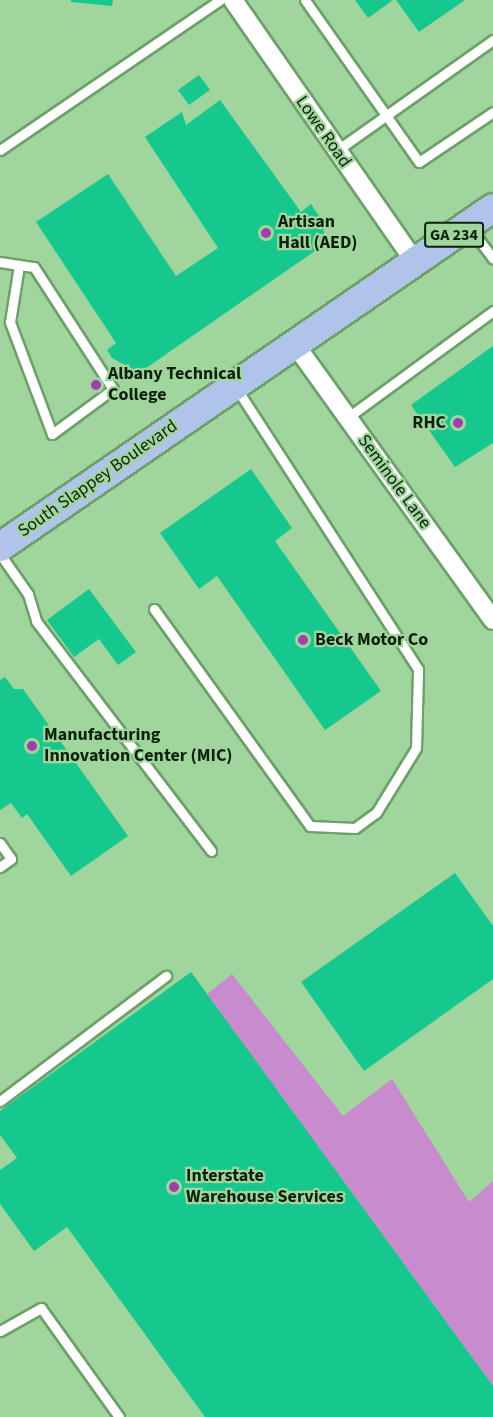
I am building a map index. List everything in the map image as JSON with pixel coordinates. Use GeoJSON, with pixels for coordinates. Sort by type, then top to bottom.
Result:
{"type":"FeatureCollection","features":[{"type":"Feature","properties":{"kind":"main road","name":"South Slappey Boulevard"},"geometry":{"type":"LineString","coordinates":[[0,547],[493,208]]}},
{"type":"Feature","properties":{"kind":"street","name":"Lowe Road"},"geometry":{"type":"LineString","coordinates":[[233,0],[415,262]]}},
{"type":"Feature","properties":{"kind":"street","name":"Seminole Lane"},"geometry":{"type":"LineString","coordinates":[[294,344],[493,620]]}},
{"type":"Feature","properties":{"kind":"lane"},"geometry":{"type":"LineString","coordinates":[[0,150],[220,0]]}},
{"type":"Feature","properties":{"kind":"lane"},"geometry":{"type":"LineString","coordinates":[[305,0],[419,162],[493,112]]}},
{"type":"Feature","properties":{"kind":"lane"},"geometry":{"type":"LineString","coordinates":[[336,151],[493,40]]}},
{"type":"Feature","properties":{"kind":"lane"},"geometry":{"type":"LineString","coordinates":[[468,226],[493,258]]}},
{"type":"Feature","properties":{"kind":"lane"},"geometry":{"type":"LineString","coordinates":[[0,262],[34,267],[112,389],[52,434],[10,322],[20,265]]}},
{"type":"Feature","properties":{"kind":"lane"},"geometry":{"type":"LineString","coordinates":[[347,417],[493,311]]}},
{"type":"Feature","properties":{"kind":"lane"},"geometry":{"type":"LineString","coordinates":[[154,609],[310,826],[355,828],[376,813],[416,748],[418,669],[234,385]]}},
{"type":"Feature","properties":{"kind":"lane"},"geometry":{"type":"LineString","coordinates":[[0,554],[28,594],[36,621],[210,851]]}},
{"type":"Feature","properties":{"kind":"lane"},"geometry":{"type":"LineString","coordinates":[[0,843],[11,859],[0,867]]}},
{"type":"Feature","properties":{"kind":"lane"},"geometry":{"type":"LineString","coordinates":[[0,1101],[166,976]]}},
{"type":"Feature","properties":{"kind":"lane"},"geometry":{"type":"LineString","coordinates":[[0,1331],[41,1308],[119,1417]]}},
{"type":"Feature","properties":{"kind":"shaded area"},"geometry":{"type":"Polygon","coordinates":[[[232,974],[343,1116],[392,1079],[469,1202],[493,1181],[493,1386],[207,994],[232,974]]]}},
{"type":"Feature","properties":{"kind":"building"},"geometry":{"type":"Polygon","coordinates":[[[71,0],[113,0],[112,6],[71,2],[71,0]]]}},
{"type":"Feature","properties":{"kind":"building"},"geometry":{"type":"Polygon","coordinates":[[[355,0],[393,0],[368,18],[355,0]]]}},
{"type":"Feature","properties":{"kind":"building"},"geometry":{"type":"Polygon","coordinates":[[[396,0],[465,0],[419,32],[396,0]]]}},
{"type":"Feature","properties":{"kind":"building"},"geometry":{"type":"Polygon","coordinates":[[[199,75],[210,90],[189,105],[178,90],[199,75]]]}},
{"type":"Feature","properties":{"kind":"building","name":"Artisan Hall (AED)"},"geometry":{"type":"Polygon","coordinates":[[[220,100],[301,212],[311,204],[323,222],[325,244],[139,373],[112,358],[107,350],[116,343],[36,222],[108,174],[176,276],[218,248],[145,137],[182,112],[186,125],[220,100]]]}},
{"type":"Feature","properties":{"kind":"building","name":"RHC"},"geometry":{"type":"Polygon","coordinates":[[[493,346],[493,443],[455,467],[411,405],[493,346]]]}},
{"type":"Feature","properties":{"kind":"building","name":"Beck Motor Co"},"geometry":{"type":"Polygon","coordinates":[[[251,469],[292,528],[275,541],[381,691],[325,730],[217,576],[199,589],[160,533],[251,469]]]}},
{"type":"Feature","properties":{"kind":"building"},"geometry":{"type":"Polygon","coordinates":[[[89,589],[136,652],[118,665],[99,639],[74,657],[47,620],[89,589]]]}},
{"type":"Feature","properties":{"kind":"building","name":"Manufacturing Innovation Center (MIC)"},"geometry":{"type":"Polygon","coordinates":[[[5,677],[14,689],[23,689],[128,836],[71,876],[27,814],[22,818],[11,803],[0,810],[0,680],[5,677]]]}},
{"type":"Feature","properties":{"kind":"building"},"geometry":{"type":"Polygon","coordinates":[[[455,873],[493,926],[493,979],[364,1071],[301,982],[455,873]]]}},
{"type":"Feature","properties":{"kind":"building","name":"Interstate Warehouse Services"},"geometry":{"type":"Polygon","coordinates":[[[191,972],[493,1386],[493,1417],[205,1417],[67,1227],[34,1251],[0,1204],[0,1170],[17,1158],[0,1135],[0,1111],[191,972]]]}},
{"type":"Feature","properties":{"kind":"place","name":"Artisan Hall (AED)"},"geometry":{"type":"Point","coordinates":[266,233]}},
{"type":"Feature","properties":{"kind":"place","name":"Albany Technical College"},"geometry":{"type":"Point","coordinates":[96,385]}},
{"type":"Feature","properties":{"kind":"place","name":"RHC"},"geometry":{"type":"Point","coordinates":[458,423]}},
{"type":"Feature","properties":{"kind":"place","name":"Beck Motor Co"},"geometry":{"type":"Point","coordinates":[303,640]}},
{"type":"Feature","properties":{"kind":"place","name":"Manufacturing Innovation Center (MIC)"},"geometry":{"type":"Point","coordinates":[32,746]}},
{"type":"Feature","properties":{"kind":"place","name":"Interstate Warehouse Services"},"geometry":{"type":"Point","coordinates":[174,1187]}}]}
